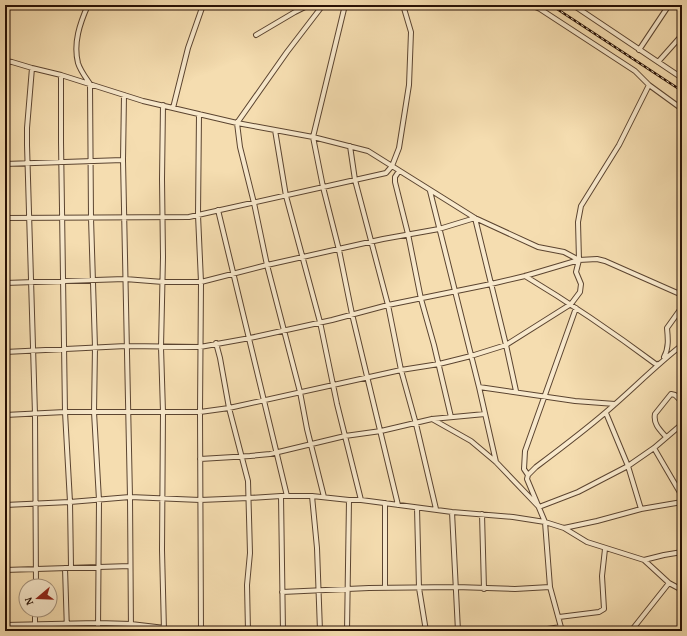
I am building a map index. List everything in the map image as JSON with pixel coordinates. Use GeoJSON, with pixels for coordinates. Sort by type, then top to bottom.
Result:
{"type":"FeatureCollection","features":[{"type":"Feature","properties":{"kind":"street"},"geometry":{"type":"LineString","coordinates":[[88,5],[79,26],[76,50],[80,68],[90,84],[91,218],[95,347],[94,412],[99,500],[98,631]]}},
{"type":"Feature","properties":{"kind":"street"},"geometry":{"type":"LineString","coordinates":[[173,108],[188,48],[203,5]]}},
{"type":"Feature","properties":{"kind":"street"},"geometry":{"type":"LineString","coordinates":[[256,35],[309,5]]}},
{"type":"Feature","properties":{"kind":"street"},"geometry":{"type":"LineString","coordinates":[[323,5],[287,52],[237,123],[267,265],[300,392],[303,412],[324,497]]}},
{"type":"Feature","properties":{"kind":"street"},"geometry":{"type":"LineString","coordinates":[[345,5],[312,137],[339,250],[352,314],[398,505]]}},
{"type":"Feature","properties":{"kind":"street"},"geometry":{"type":"LineString","coordinates":[[5,218],[189,217],[384,174],[392,166],[399,148],[409,85],[411,32],[403,5]]}},
{"type":"Feature","properties":{"kind":"street"},"geometry":{"type":"LineString","coordinates":[[531,5],[540,9],[635,71],[649,85],[682,109]]}},
{"type":"Feature","properties":{"kind":"street"},"geometry":{"type":"LineString","coordinates":[[573,5],[682,78]]}},
{"type":"Feature","properties":{"kind":"street"},"geometry":{"type":"LineString","coordinates":[[639,50],[670,5]]}},
{"type":"Feature","properties":{"kind":"street"},"geometry":{"type":"LineString","coordinates":[[658,62],[682,35]]}},
{"type":"Feature","properties":{"kind":"street"},"geometry":{"type":"LineString","coordinates":[[5,60],[173,108],[237,123],[312,137],[368,151],[475,218],[538,247],[564,252],[579,260]]}},
{"type":"Feature","properties":{"kind":"street"},"geometry":{"type":"LineString","coordinates":[[32,68],[27,128],[32,282],[32,350],[35,414],[36,578]]}},
{"type":"Feature","properties":{"kind":"street"},"geometry":{"type":"LineString","coordinates":[[61,75],[65,412],[70,502],[71,567]]}},
{"type":"Feature","properties":{"kind":"street"},"geometry":{"type":"LineString","coordinates":[[5,415],[65,412],[200,412],[229,408],[368,376],[439,364],[506,345],[570,304],[580,292],[581,284],[576,272],[579,260],[578,222],[581,206],[619,145],[649,85]]}},
{"type":"Feature","properties":{"kind":"street"},"geometry":{"type":"LineString","coordinates":[[124,95],[123,160],[127,412],[130,497],[131,631]]}},
{"type":"Feature","properties":{"kind":"street"},"geometry":{"type":"LineString","coordinates":[[164,105],[162,347],[164,629]]}},
{"type":"Feature","properties":{"kind":"street"},"geometry":{"type":"LineString","coordinates":[[199,114],[198,215],[201,282],[201,631]]}},
{"type":"Feature","properties":{"kind":"street"},"geometry":{"type":"LineString","coordinates":[[275,130],[286,196],[320,322],[333,385],[361,500]]}},
{"type":"Feature","properties":{"kind":"street"},"geometry":{"type":"LineString","coordinates":[[350,146],[355,180],[388,305],[401,370],[416,424],[436,510]]}},
{"type":"Feature","properties":{"kind":"street"},"geometry":{"type":"LineString","coordinates":[[5,164],[123,160]]}},
{"type":"Feature","properties":{"kind":"street"},"geometry":{"type":"LineString","coordinates":[[399,171],[394,180],[408,234],[421,299],[439,364],[451,416]]}},
{"type":"Feature","properties":{"kind":"street"},"geometry":{"type":"LineString","coordinates":[[430,190],[480,387],[496,462]]}},
{"type":"Feature","properties":{"kind":"street"},"geometry":{"type":"LineString","coordinates":[[218,210],[287,496]]}},
{"type":"Feature","properties":{"kind":"street"},"geometry":{"type":"LineString","coordinates":[[5,283],[125,279],[163,282],[201,282],[267,265],[408,234],[439,229],[475,218]]}},
{"type":"Feature","properties":{"kind":"street"},"geometry":{"type":"LineString","coordinates":[[475,218],[516,391]]}},
{"type":"Feature","properties":{"kind":"street"},"geometry":{"type":"LineString","coordinates":[[5,352],[126,346],[200,347],[250,338],[388,305],[491,284],[579,260],[597,259],[605,261],[682,295]]}},
{"type":"Feature","properties":{"kind":"street"},"geometry":{"type":"LineString","coordinates":[[524,276],[618,336],[657,365]]}},
{"type":"Feature","properties":{"kind":"street"},"geometry":{"type":"LineString","coordinates":[[528,476],[536,467],[606,413],[639,384],[657,365],[667,353],[667,328],[682,307]]}},
{"type":"Feature","properties":{"kind":"street"},"geometry":{"type":"LineString","coordinates":[[534,631],[562,629],[550,587],[545,522],[528,484],[528,476],[524,469],[524,456],[576,308]]}},
{"type":"Feature","properties":{"kind":"street"},"geometry":{"type":"LineString","coordinates":[[216,343],[229,408],[248,481],[250,553],[247,585],[248,631]]}},
{"type":"Feature","properties":{"kind":"street"},"geometry":{"type":"LineString","coordinates":[[657,365],[682,345]]}},
{"type":"Feature","properties":{"kind":"street"},"geometry":{"type":"LineString","coordinates":[[480,387],[516,391],[576,401],[615,404]]}},
{"type":"Feature","properties":{"kind":"street"},"geometry":{"type":"LineString","coordinates":[[666,436],[656,424],[656,414],[670,394],[675,395],[682,402]]}},
{"type":"Feature","properties":{"kind":"street"},"geometry":{"type":"LineString","coordinates":[[606,413],[628,466],[641,509]]}},
{"type":"Feature","properties":{"kind":"street"},"geometry":{"type":"LineString","coordinates":[[200,459],[242,457],[277,453],[345,436],[381,431],[416,424],[432,419],[451,416],[485,414]]}},
{"type":"Feature","properties":{"kind":"street"},"geometry":{"type":"LineString","coordinates":[[432,419],[462,435],[496,462],[539,507]]}},
{"type":"Feature","properties":{"kind":"street"},"geometry":{"type":"LineString","coordinates":[[539,507],[578,492],[628,466],[654,448],[666,436],[682,424]]}},
{"type":"Feature","properties":{"kind":"street"},"geometry":{"type":"LineString","coordinates":[[654,448],[682,496]]}},
{"type":"Feature","properties":{"kind":"street"},"geometry":{"type":"LineString","coordinates":[[281,496],[283,631]]}},
{"type":"Feature","properties":{"kind":"street"},"geometry":{"type":"LineString","coordinates":[[5,504],[35,504],[130,497],[200,500],[312,496],[361,500],[416,508],[545,522],[564,528],[587,542],[605,549],[644,560],[669,583],[682,590]]}},
{"type":"Feature","properties":{"kind":"street"},"geometry":{"type":"LineString","coordinates":[[312,496],[320,631]]}},
{"type":"Feature","properties":{"kind":"street"},"geometry":{"type":"LineString","coordinates":[[347,631],[349,500]]}},
{"type":"Feature","properties":{"kind":"street"},"geometry":{"type":"LineString","coordinates":[[564,528],[597,522],[641,509],[682,502]]}},
{"type":"Feature","properties":{"kind":"street"},"geometry":{"type":"LineString","coordinates":[[385,503],[385,588]]}},
{"type":"Feature","properties":{"kind":"street"},"geometry":{"type":"LineString","coordinates":[[416,508],[419,588],[426,631]]}},
{"type":"Feature","properties":{"kind":"street"},"geometry":{"type":"LineString","coordinates":[[452,512],[458,631]]}},
{"type":"Feature","properties":{"kind":"street"},"geometry":{"type":"LineString","coordinates":[[482,514],[484,589]]}},
{"type":"Feature","properties":{"kind":"street"},"geometry":{"type":"LineString","coordinates":[[5,520],[5,631]]}},
{"type":"Feature","properties":{"kind":"street"},"geometry":{"type":"LineString","coordinates":[[559,617],[599,612],[604,609],[602,576],[605,549]]}},
{"type":"Feature","properties":{"kind":"street"},"geometry":{"type":"LineString","coordinates":[[644,560],[664,554],[682,552]]}},
{"type":"Feature","properties":{"kind":"street"},"geometry":{"type":"LineString","coordinates":[[5,570],[130,566]]}},
{"type":"Feature","properties":{"kind":"street"},"geometry":{"type":"LineString","coordinates":[[65,568],[67,631]]}},
{"type":"Feature","properties":{"kind":"street"},"geometry":{"type":"LineString","coordinates":[[631,631],[669,583]]}},
{"type":"Feature","properties":{"kind":"street"},"geometry":{"type":"LineString","coordinates":[[282,592],[318,591],[347,588],[456,587],[515,589],[550,587]]}},
{"type":"Feature","properties":{"kind":"street"},"geometry":{"type":"LineString","coordinates":[[35,618],[35,631]]}},
{"type":"Feature","properties":{"kind":"street"},"geometry":{"type":"LineString","coordinates":[[5,625],[67,623],[131,624],[190,631]]}},
{"type":"Feature","properties":{"kind":"street"},"geometry":{"type":"LineString","coordinates":[[462,631],[513,631]]}},
{"type":"Feature","properties":{"kind":"railway"},"geometry":{"type":"LineString","coordinates":[[551,5],[682,91]]}}]}
